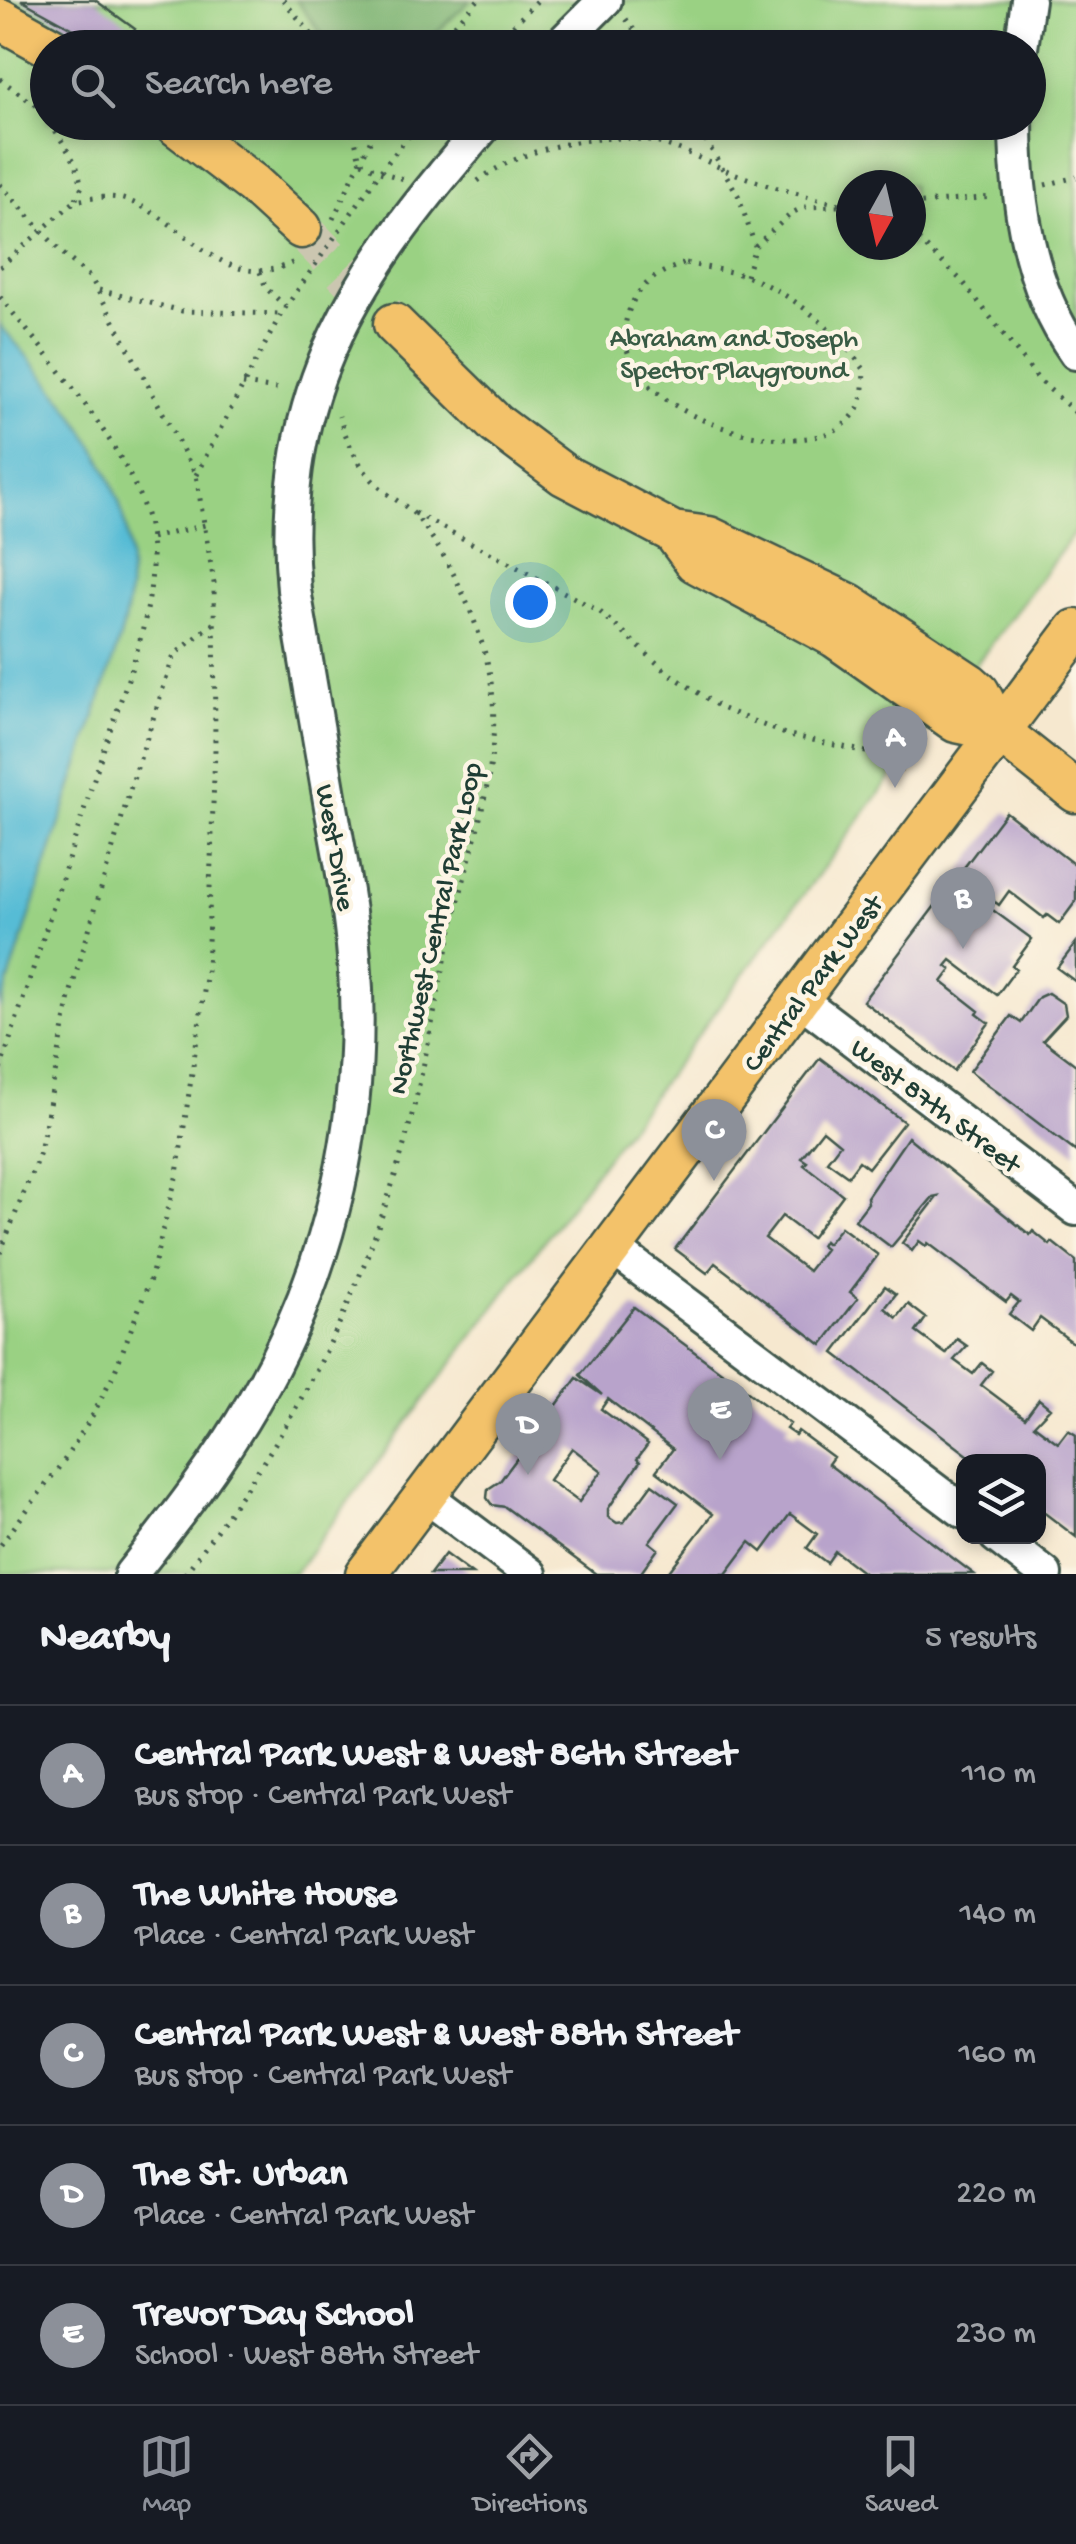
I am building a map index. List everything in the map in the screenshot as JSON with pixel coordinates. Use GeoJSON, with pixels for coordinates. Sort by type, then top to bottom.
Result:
{"type":"FeatureCollection","features":[{"type":"Feature","properties":{"kind":"main road"},"geometry":{"type":"LineString","coordinates":[[0,19],[30,36]]}},
{"type":"Feature","properties":{"kind":"main road"},"geometry":{"type":"LineString","coordinates":[[196,140],[313,235]]}},
{"type":"Feature","properties":{"kind":"main road"},"geometry":{"type":"LineString","coordinates":[[394,324],[446,378],[520,444],[592,492],[673,532],[695,562],[834,637],[956,722],[999,731],[1076,792]]}},
{"type":"Feature","properties":{"kind":"main road","name":"Central Park West"},"geometry":{"type":"LineString","coordinates":[[366,1574],[1076,630]]}},
{"type":"Feature","properties":{"kind":"street"},"geometry":{"type":"LineString","coordinates":[[1024,30],[1028,0]]}},
{"type":"Feature","properties":{"kind":"street"},"geometry":{"type":"LineString","coordinates":[[579,30],[610,5]]}},
{"type":"Feature","properties":{"kind":"street","name":"West Drive"},"geometry":{"type":"LineString","coordinates":[[131,1574],[196,1489],[263,1386],[305,1298],[337,1192],[354,1081],[354,959],[294,590],[290,529],[295,470],[310,398],[350,305],[414,210],[473,140]]}},
{"type":"Feature","properties":{"kind":"street"},"geometry":{"type":"LineString","coordinates":[[1017,140],[1028,240],[1044,295],[1076,353]]}},
{"type":"Feature","properties":{"kind":"street","name":"West 87th Street"},"geometry":{"type":"LineString","coordinates":[[799,998],[1076,1209]]}},
{"type":"Feature","properties":{"kind":"street"},"geometry":{"type":"LineString","coordinates":[[611,1248],[956,1506]]}},
{"type":"Feature","properties":{"kind":"street"},"geometry":{"type":"LineString","coordinates":[[426,1496],[530,1574]]}},
{"type":"Feature","properties":{"kind":"street"},"geometry":{"type":"LineString","coordinates":[[1007,1544],[1046,1574]]}},
{"type":"Feature","properties":{"kind":"path"},"geometry":{"type":"LineString","coordinates":[[283,0],[310,30]]}},
{"type":"Feature","properties":{"kind":"path"},"geometry":{"type":"LineString","coordinates":[[450,30],[478,0]]}},
{"type":"Feature","properties":{"kind":"path"},"geometry":{"type":"LineString","coordinates":[[509,30],[538,0]]}},
{"type":"Feature","properties":{"kind":"path"},"geometry":{"type":"LineString","coordinates":[[610,5],[636,30]]}},
{"type":"Feature","properties":{"kind":"path"},"geometry":{"type":"LineString","coordinates":[[0,79],[30,101]]}},
{"type":"Feature","properties":{"kind":"path"},"geometry":{"type":"LineString","coordinates":[[0,266],[75,201],[82,186],[76,164],[61,140]]}},
{"type":"Feature","properties":{"kind":"path"},"geometry":{"type":"LineString","coordinates":[[355,140],[360,161],[380,172]]}},
{"type":"Feature","properties":{"kind":"path"},"geometry":{"type":"LineString","coordinates":[[75,201],[101,196],[130,201],[222,262],[260,272],[286,266],[313,235],[370,140]]}},
{"type":"Feature","properties":{"kind":"path"},"geometry":{"type":"LineString","coordinates":[[196,475],[283,311],[406,140]]}},
{"type":"Feature","properties":{"kind":"path"},"geometry":{"type":"LineString","coordinates":[[474,185],[508,162],[539,151],[608,140]]}},
{"type":"Feature","properties":{"kind":"path"},"geometry":{"type":"LineString","coordinates":[[639,140],[657,142],[766,184],[836,202]]}},
{"type":"Feature","properties":{"kind":"path"},"geometry":{"type":"LineString","coordinates":[[706,140],[738,195],[754,246],[746,276]]}},
{"type":"Feature","properties":{"kind":"path"},"geometry":{"type":"LineString","coordinates":[[1038,187],[1076,177]]}},
{"type":"Feature","properties":{"kind":"path"},"geometry":{"type":"LineString","coordinates":[[0,184],[99,290],[196,475],[214,582],[213,878],[208,971],[177,1174],[150,1277],[116,1371],[65,1459],[0,1546]]}},
{"type":"Feature","properties":{"kind":"path"},"geometry":{"type":"LineString","coordinates":[[926,203],[1002,196]]}},
{"type":"Feature","properties":{"kind":"path"},"geometry":{"type":"LineString","coordinates":[[754,246],[800,209],[836,207]]}},
{"type":"Feature","properties":{"kind":"path"},"geometry":{"type":"LineString","coordinates":[[926,247],[955,272],[1038,379],[1076,412]]}},
{"type":"Feature","properties":{"kind":"path"},"geometry":{"type":"LineString","coordinates":[[686,263],[746,276],[777,291],[826,324],[864,369],[862,401],[849,421],[832,432],[811,438],[766,438],[696,419],[651,390],[632,365],[622,342],[625,320],[635,295],[659,271],[686,263]]}},
{"type":"Feature","properties":{"kind":"path"},"geometry":{"type":"LineString","coordinates":[[260,272],[283,311]]}},
{"type":"Feature","properties":{"kind":"path"},"geometry":{"type":"LineString","coordinates":[[99,290],[182,311],[283,311]]}},
{"type":"Feature","properties":{"kind":"path"},"geometry":{"type":"LineString","coordinates":[[0,298],[80,398],[120,458],[151,538],[141,632],[0,1070]]}},
{"type":"Feature","properties":{"kind":"path"},"geometry":{"type":"LineString","coordinates":[[243,384],[292,391]]}},
{"type":"Feature","properties":{"kind":"path","name":"Northwest Central Park Loop"},"geometry":{"type":"LineString","coordinates":[[185,1574],[265,1461],[300,1403],[380,1220],[409,1125],[460,896],[482,816],[495,733],[487,662],[460,587],[413,512],[380,488],[356,461],[336,405]]}},
{"type":"Feature","properties":{"kind":"path"},"geometry":{"type":"LineString","coordinates":[[413,512],[599,612],[667,672],[721,708],[785,734],[876,754],[904,771]]}},
{"type":"Feature","properties":{"kind":"path"},"geometry":{"type":"LineString","coordinates":[[151,538],[205,526]]}},
{"type":"Feature","properties":{"kind":"path"},"geometry":{"type":"LineString","coordinates":[[0,1252],[40,1152],[71,992],[174,656],[214,623]]}},
{"type":"Feature","properties":{"kind":"green space","name":"Abraham and Joseph Spector Playground"},"geometry":{"type":"Polygon","coordinates":[[[0,0],[1076,0],[1076,531],[294,1574],[0,1574],[0,0]]]}},
{"type":"Feature","properties":{"kind":"green space"},"geometry":{"type":"Polygon","coordinates":[[[296,0],[471,0],[439,30],[318,30],[296,0]]]}},
{"type":"Feature","properties":{"kind":"water"},"geometry":{"type":"Polygon","coordinates":[[[0,325],[59,395],[105,467],[120,506],[129,547],[129,591],[120,638],[0,1008],[0,325]]]}},
{"type":"Feature","properties":{"kind":"building"},"geometry":{"type":"Polygon","coordinates":[[[21,0],[95,0],[135,29],[75,30],[21,0]]]}},
{"type":"Feature","properties":{"kind":"building"},"geometry":{"type":"Polygon","coordinates":[[[1006,812],[1076,866],[1076,901],[1059,924],[1047,915],[1044,918],[1009,891],[999,905],[995,902],[990,908],[1032,939],[997,995],[951,960],[946,966],[951,970],[942,982],[989,1023],[954,1071],[863,1001],[1006,812]]]}},
{"type":"Feature","properties":{"kind":"building"},"geometry":{"type":"Polygon","coordinates":[[[1076,943],[1076,982],[1057,968],[1076,943]]]}},
{"type":"Feature","properties":{"kind":"building"},"geometry":{"type":"Polygon","coordinates":[[[1048,993],[1064,1004],[1066,1015],[1043,1040],[1076,1065],[1076,1152],[970,1071],[1011,1016],[1021,1023],[1039,997],[1048,993]]]}},
{"type":"Feature","properties":{"kind":"building"},"geometry":{"type":"Polygon","coordinates":[[[820,1058],[904,1122],[868,1168],[859,1161],[848,1176],[827,1161],[840,1144],[823,1130],[801,1158],[807,1162],[804,1165],[843,1195],[811,1238],[782,1216],[765,1238],[808,1271],[825,1249],[821,1246],[824,1241],[827,1244],[841,1227],[878,1255],[850,1292],[858,1298],[822,1345],[715,1263],[707,1273],[675,1249],[820,1058]]]}},
{"type":"Feature","properties":{"kind":"building"},"geometry":{"type":"Polygon","coordinates":[[[908,1137],[1030,1235],[1033,1231],[1076,1261],[1076,1345],[1040,1318],[1031,1331],[1009,1314],[1019,1302],[1011,1296],[1006,1302],[928,1243],[926,1246],[919,1241],[912,1251],[902,1243],[938,1196],[891,1247],[855,1220],[908,1137]]]}},
{"type":"Feature","properties":{"kind":"building"},"geometry":{"type":"Polygon","coordinates":[[[885,1286],[896,1294],[885,1308],[897,1318],[908,1304],[926,1318],[916,1332],[946,1354],[957,1339],[967,1346],[954,1360],[973,1374],[982,1363],[992,1371],[981,1385],[1025,1418],[1039,1399],[1050,1408],[1034,1425],[1058,1443],[1068,1430],[1076,1435],[1076,1537],[1046,1514],[1046,1454],[967,1454],[834,1353],[885,1286]]]}},
{"type":"Feature","properties":{"kind":"building"},"geometry":{"type":"Polygon","coordinates":[[[634,1307],[727,1376],[723,1382],[733,1390],[737,1384],[790,1424],[786,1429],[795,1435],[798,1431],[833,1457],[828,1464],[974,1574],[865,1574],[835,1551],[827,1563],[807,1548],[817,1534],[790,1514],[762,1552],[750,1542],[726,1574],[667,1574],[713,1514],[656,1471],[673,1449],[608,1399],[601,1409],[648,1444],[608,1509],[608,1517],[617,1523],[624,1522],[652,1484],[678,1503],[649,1542],[658,1549],[640,1574],[596,1574],[487,1498],[488,1489],[500,1481],[577,1378],[602,1395],[580,1375],[634,1307]],[[572,1448],[549,1480],[579,1502],[602,1471],[572,1448]]]}},
{"type":"Feature","properties":{"kind":"building"},"geometry":{"type":"Polygon","coordinates":[[[445,1554],[472,1574],[430,1574],[445,1554]]]}},
{"type":"Feature","properties":{"kind":"tunnel"},"geometry":{"type":"LineString","coordinates":[[301,228],[394,324]]}},
{"type":"Feature","properties":{"kind":"place","name":"Central Park West & West 86th Street"},"geometry":{"type":"Point","coordinates":[895,788]}},
{"type":"Feature","properties":{"kind":"place","name":"The White House"},"geometry":{"type":"Point","coordinates":[963,949]}},
{"type":"Feature","properties":{"kind":"place","name":"Central Park West & West 88th Street"},"geometry":{"type":"Point","coordinates":[714,1181]}},
{"type":"Feature","properties":{"kind":"place","name":"Trevor Day School"},"geometry":{"type":"Point","coordinates":[720,1460]}},
{"type":"Feature","properties":{"kind":"place","name":"The St. Urban"},"geometry":{"type":"Point","coordinates":[528,1475]}}]}
